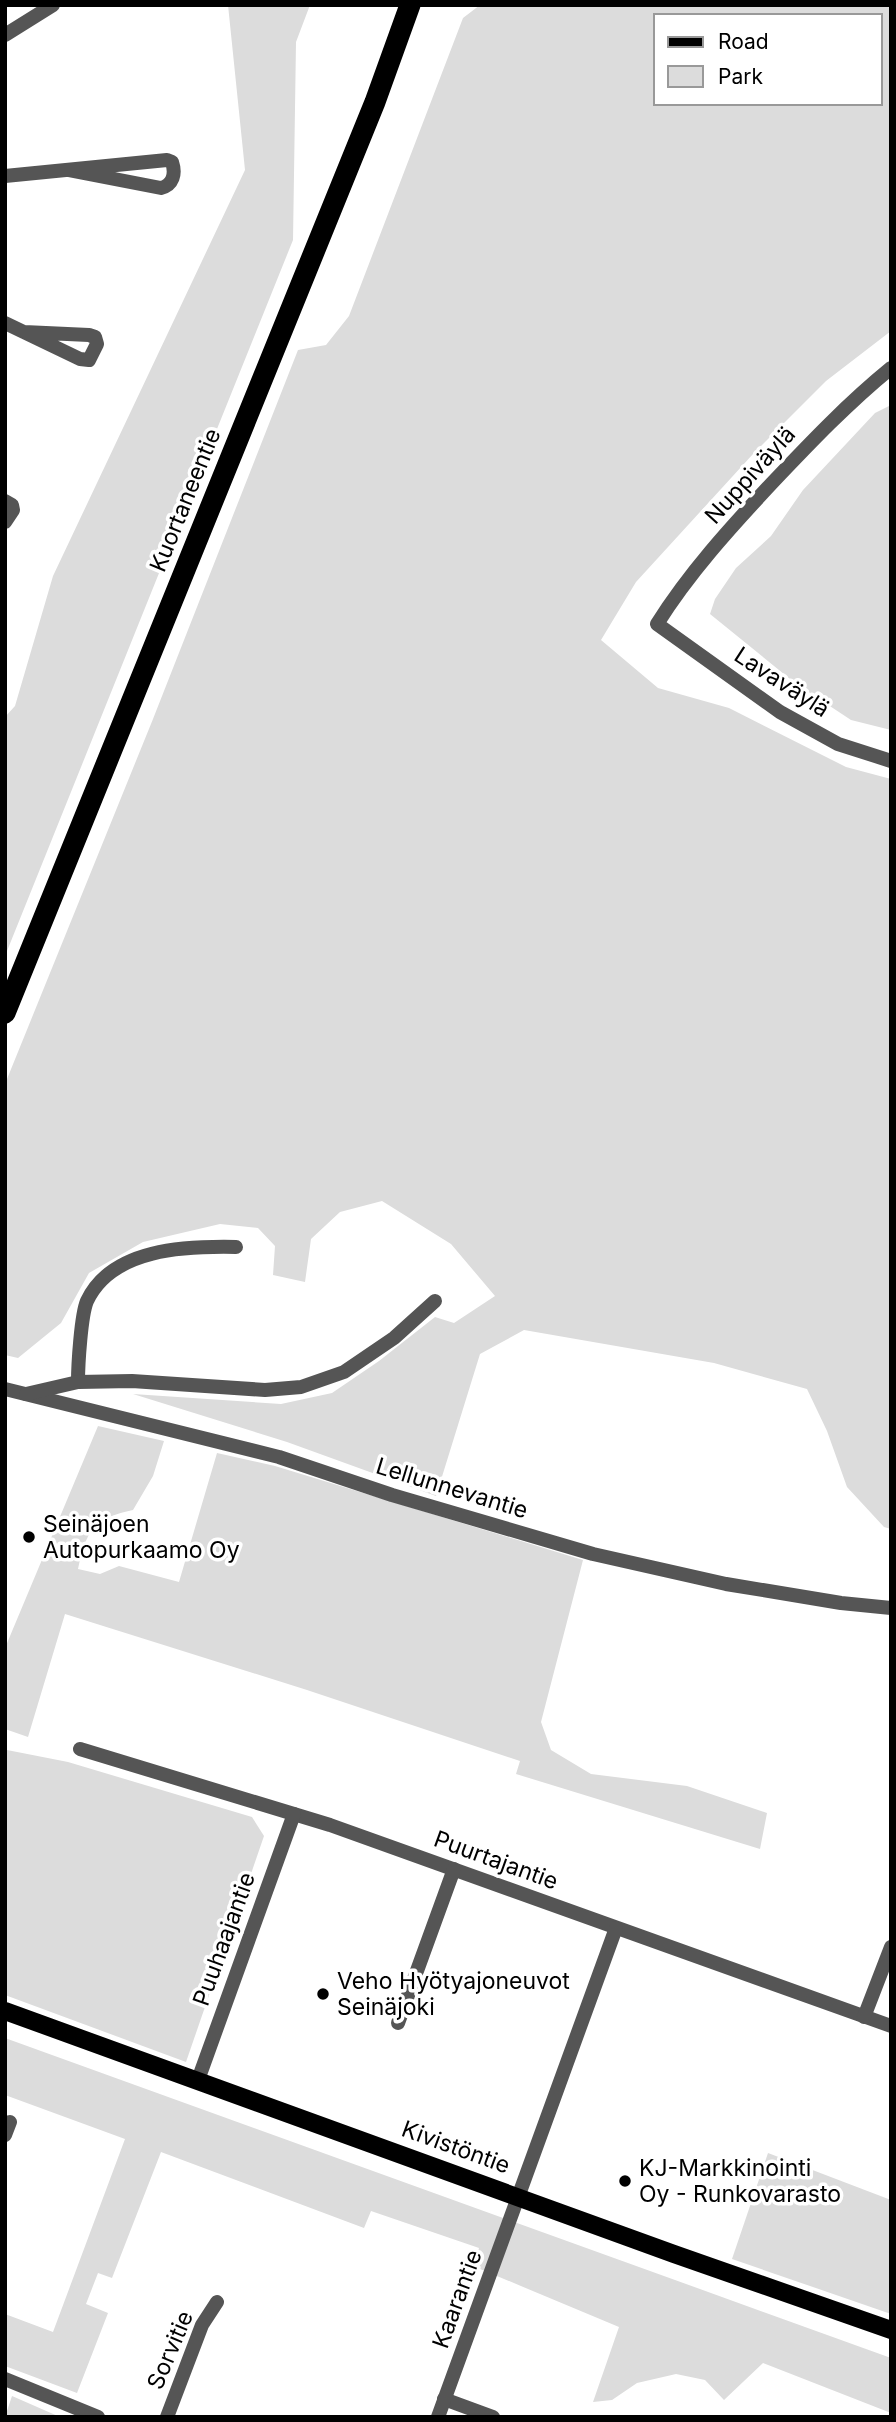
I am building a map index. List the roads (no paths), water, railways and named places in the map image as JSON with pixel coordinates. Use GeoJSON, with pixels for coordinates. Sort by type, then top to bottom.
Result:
{"type":"FeatureCollection","features":[{"type":"Feature","properties":{"kind":"highway","name":"Kuortaneentie"},"geometry":{"type":"LineString","coordinates":[[5,1013],[375,102],[410,5]]}},
{"type":"Feature","properties":{"kind":"main road","name":"Kivistöntie"},"geometry":{"type":"LineString","coordinates":[[5,2011],[891,2330]]}},
{"type":"Feature","properties":{"kind":"street"},"geometry":{"type":"LineString","coordinates":[[5,35],[53,6]]}},
{"type":"Feature","properties":{"kind":"street"},"geometry":{"type":"LineString","coordinates":[[5,176],[167,160],[172,162],[174,168],[172,181],[161,188],[68,170]]}},
{"type":"Feature","properties":{"kind":"street"},"geometry":{"type":"LineString","coordinates":[[5,323],[24,332]]}},
{"type":"Feature","properties":{"kind":"street","name":"Nuppiväylä"},"geometry":{"type":"LineString","coordinates":[[657,624],[692,574],[756,500],[820,432],[891,368]]}},
{"type":"Feature","properties":{"kind":"street"},"geometry":{"type":"LineString","coordinates":[[5,500],[12,505],[13,510],[5,522]]}},
{"type":"Feature","properties":{"kind":"street","name":"Lavaväylä"},"geometry":{"type":"LineString","coordinates":[[657,624],[780,712],[838,744],[891,761]]}},
{"type":"Feature","properties":{"kind":"street"},"geometry":{"type":"LineString","coordinates":[[78,1382],[86,1304],[96,1285],[118,1267],[146,1256],[197,1247],[236,1247]]}},
{"type":"Feature","properties":{"kind":"street"},"geometry":{"type":"LineString","coordinates":[[24,1395],[78,1382],[132,1381],[265,1390],[301,1387],[344,1372],[394,1338],[435,1301]]}},
{"type":"Feature","properties":{"kind":"street","name":"Lellunnevantie"},"geometry":{"type":"LineString","coordinates":[[5,1389],[279,1457],[392,1495],[593,1554],[726,1584],[891,1608]]}},
{"type":"Feature","properties":{"kind":"street","name":"Puurtajantie"},"geometry":{"type":"LineString","coordinates":[[80,1749],[294,1814],[891,2026]]}},
{"type":"Feature","properties":{"kind":"street","name":"Puuhaajantie"},"geometry":{"type":"LineString","coordinates":[[198,2080],[294,1814]]}},
{"type":"Feature","properties":{"kind":"street"},"geometry":{"type":"LineString","coordinates":[[398,2023],[454,1869]]}},
{"type":"Feature","properties":{"kind":"street","name":"Kaarantie"},"geometry":{"type":"LineString","coordinates":[[438,2417],[616,1928]]}},
{"type":"Feature","properties":{"kind":"street"},"geometry":{"type":"LineString","coordinates":[[864,2017],[891,1947]]}},
{"type":"Feature","properties":{"kind":"street","name":"Sorvitie"},"geometry":{"type":"LineString","coordinates":[[167,2417],[202,2325],[217,2302]]}},
{"type":"Feature","properties":{"kind":"street"},"geometry":{"type":"LineString","coordinates":[[5,2379],[98,2417]]}},
{"type":"Feature","properties":{"kind":"street"},"geometry":{"type":"LineString","coordinates":[[444,2399],[493,2417]]}},
{"type":"Feature","properties":{"kind":"place","name":"Seinäjoen Autopurkaamo Oy"},"geometry":{"type":"Point","coordinates":[29,1537]}},
{"type":"Feature","properties":{"kind":"place","name":"Veho Hyötyajoneuvot Seinäjoki"},"geometry":{"type":"Point","coordinates":[323,1994]}},
{"type":"Feature","properties":{"kind":"place","name":"KJ-Markkinointi Oy - Runkovarasto"},"geometry":{"type":"Point","coordinates":[625,2181]}}]}
